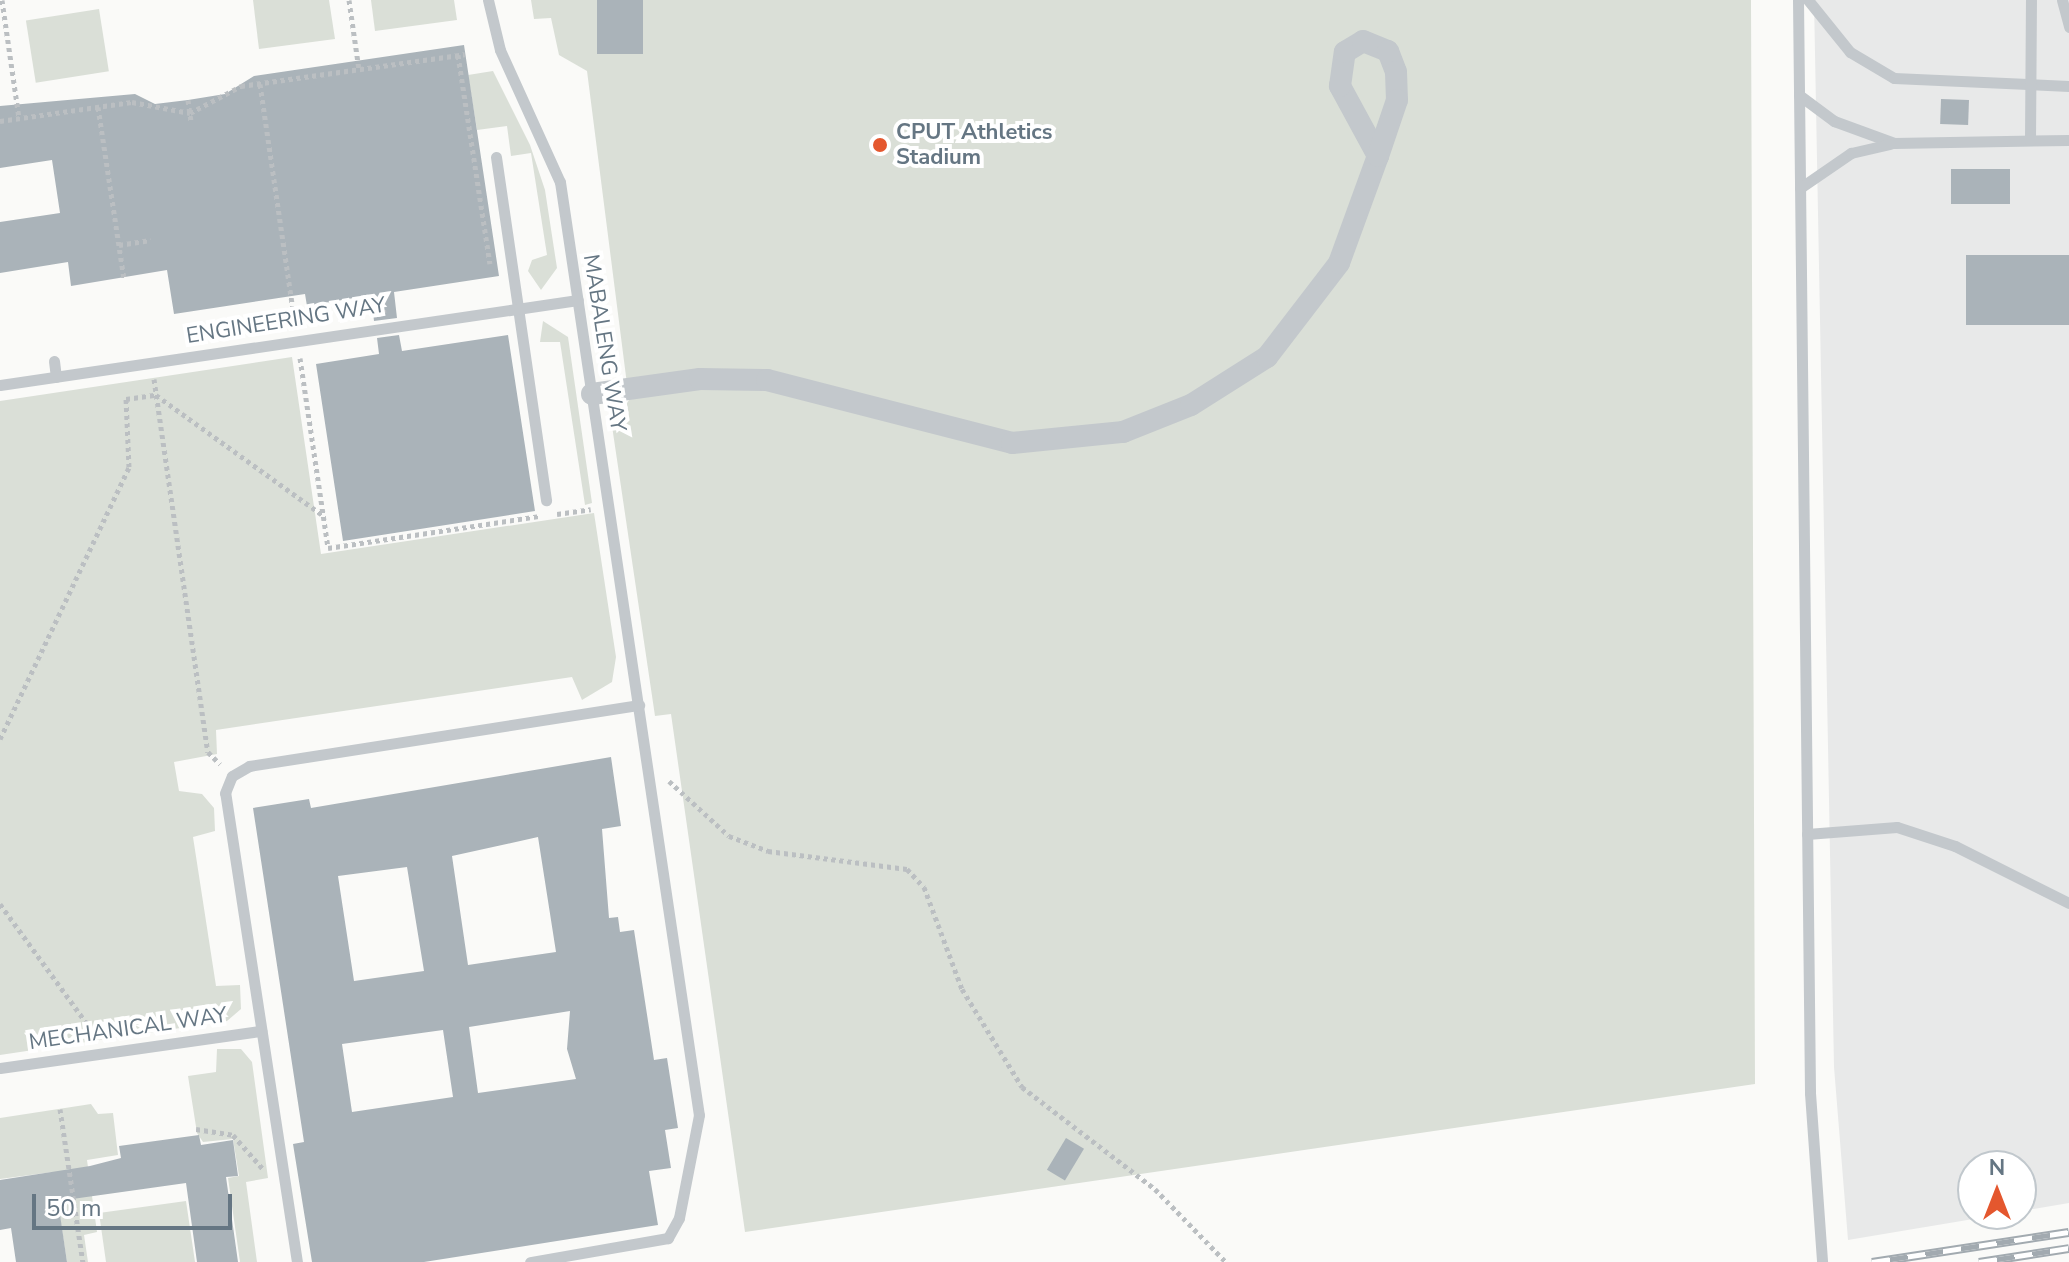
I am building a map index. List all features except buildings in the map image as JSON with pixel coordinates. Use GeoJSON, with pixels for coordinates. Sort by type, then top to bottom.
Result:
{"type":"FeatureCollection","features":[{"type":"Feature","properties":{"kind":"street"},"geometry":{"type":"LineString","coordinates":[[592,394],[700,379],[767,380],[1012,443],[1123,432],[1203,398],[1277,346],[1307,314],[1355,232],[1378,156]]}},
{"type":"Feature","properties":{"kind":"lane","name":"MABALENG WAY"},"geometry":{"type":"LineString","coordinates":[[488,0],[500,50],[560,182],[699,1115],[679,1218],[668,1238],[530,1262]]}},
{"type":"Feature","properties":{"kind":"lane"},"geometry":{"type":"LineString","coordinates":[[1798,0],[1807,834],[1822,1262]]}},
{"type":"Feature","properties":{"kind":"lane"},"geometry":{"type":"LineString","coordinates":[[1808,0],[1850,52],[1894,78],[2069,86]]}},
{"type":"Feature","properties":{"kind":"lane"},"geometry":{"type":"LineString","coordinates":[[2030,140],[2031,0]]}},
{"type":"Feature","properties":{"kind":"lane"},"geometry":{"type":"LineString","coordinates":[[2062,0],[2069,27]]}},
{"type":"Feature","properties":{"kind":"lane"},"geometry":{"type":"LineString","coordinates":[[1799,95],[1834,121],[1894,143]]}},
{"type":"Feature","properties":{"kind":"lane"},"geometry":{"type":"LineString","coordinates":[[1800,188],[1851,153],[1894,143],[2069,140]]}},
{"type":"Feature","properties":{"kind":"lane"},"geometry":{"type":"LineString","coordinates":[[496,157],[546,500]]}},
{"type":"Feature","properties":{"kind":"lane","name":"ENGINEERING WAY"},"geometry":{"type":"LineString","coordinates":[[0,385],[578,300]]}},
{"type":"Feature","properties":{"kind":"lane"},"geometry":{"type":"LineString","coordinates":[[54,361],[56,377]]}},
{"type":"Feature","properties":{"kind":"lane"},"geometry":{"type":"LineString","coordinates":[[297,1262],[225,793],[232,776],[249,766],[639,705]]}},
{"type":"Feature","properties":{"kind":"lane"},"geometry":{"type":"LineString","coordinates":[[1807,834],[1897,827],[1955,846],[2069,903]]}},
{"type":"Feature","properties":{"kind":"lane","name":"MECHANICAL WAY"},"geometry":{"type":"LineString","coordinates":[[0,1068],[261,1031]]}},
{"type":"Feature","properties":{"kind":"path"},"geometry":{"type":"LineString","coordinates":[[2,0],[19,118]]}},
{"type":"Feature","properties":{"kind":"path"},"geometry":{"type":"LineString","coordinates":[[349,0],[359,69]]}},
{"type":"Feature","properties":{"kind":"path"},"geometry":{"type":"LineString","coordinates":[[0,121],[132,102],[190,113],[260,84],[462,54],[492,277]]}},
{"type":"Feature","properties":{"kind":"path"},"geometry":{"type":"LineString","coordinates":[[260,84],[328,548],[528,515],[609,506]]}},
{"type":"Feature","properties":{"kind":"path"},"geometry":{"type":"LineString","coordinates":[[188,100],[191,122]]}},
{"type":"Feature","properties":{"kind":"path"},"geometry":{"type":"LineString","coordinates":[[98,107],[124,278]]}},
{"type":"Feature","properties":{"kind":"path"},"geometry":{"type":"LineString","coordinates":[[119,245],[151,240]]}},
{"type":"Feature","properties":{"kind":"path"},"geometry":{"type":"LineString","coordinates":[[151,362],[208,752],[232,776]]}},
{"type":"Feature","properties":{"kind":"path"},"geometry":{"type":"LineString","coordinates":[[0,739],[129,467],[126,399],[156,395],[324,516]]}},
{"type":"Feature","properties":{"kind":"path"},"geometry":{"type":"LineString","coordinates":[[645,746],[681,798],[729,836],[768,851],[907,869],[924,887],[962,989],[1022,1087],[1155,1189],[1226,1262]]}},
{"type":"Feature","properties":{"kind":"path"},"geometry":{"type":"LineString","coordinates":[[0,904],[93,1026],[101,1053]]}},
{"type":"Feature","properties":{"kind":"path"},"geometry":{"type":"LineString","coordinates":[[60,1109],[83,1262]]}},
{"type":"Feature","properties":{"kind":"path"},"geometry":{"type":"LineString","coordinates":[[196,1129],[233,1135],[287,1200]]}},
{"type":"Feature","properties":{"kind":"shaded area"},"geometry":{"type":"Polygon","coordinates":[[[253,0],[329,0],[335,39],[259,49],[253,0]]]}},
{"type":"Feature","properties":{"kind":"shaded area"},"geometry":{"type":"Polygon","coordinates":[[[371,0],[454,0],[457,20],[375,31],[371,0]]]}},
{"type":"Feature","properties":{"kind":"shaded area"},"geometry":{"type":"Polygon","coordinates":[[[531,0],[1751,0],[1755,1084],[745,1232],[671,714],[655,716],[612,426],[629,400],[587,71],[559,55],[551,18],[534,19],[531,0]]]}},
{"type":"Feature","properties":{"kind":"shaded area"},"geometry":{"type":"Polygon","coordinates":[[[1814,0],[2069,0],[2069,1203],[2037,1208],[2037,1150],[1957,1150],[1957,1222],[1848,1240],[1834,1067],[1814,0]]]}},
{"type":"Feature","properties":{"kind":"shaded area"},"geometry":{"type":"Polygon","coordinates":[[[99,9],[109,71],[36,83],[26,21],[99,9]]]}},
{"type":"Feature","properties":{"kind":"shaded area"},"geometry":{"type":"Polygon","coordinates":[[[493,71],[530,145],[545,190],[557,268],[541,290],[528,271],[532,260],[547,255],[531,153],[511,156],[507,126],[477,130],[468,75],[493,71]]]}},
{"type":"Feature","properties":{"kind":"shaded area"},"geometry":{"type":"Polygon","coordinates":[[[543,321],[568,337],[592,503],[585,505],[560,342],[540,342],[543,321]]]}},
{"type":"Feature","properties":{"kind":"shaded area"},"geometry":{"type":"Polygon","coordinates":[[[292,357],[321,554],[594,513],[616,657],[612,682],[582,700],[572,677],[216,730],[217,754],[174,762],[179,791],[202,794],[214,808],[215,831],[193,837],[216,986],[240,985],[241,1009],[227,1021],[0,1055],[0,401],[292,357]]]}},
{"type":"Feature","properties":{"kind":"shaded area"},"geometry":{"type":"Polygon","coordinates":[[[217,1049],[241,1049],[252,1062],[268,1178],[246,1182],[257,1262],[240,1262],[228,1178],[239,1176],[233,1139],[203,1142],[197,1133],[188,1076],[216,1072],[217,1049]]]}},
{"type":"Feature","properties":{"kind":"shaded area"},"geometry":{"type":"Polygon","coordinates":[[[91,1104],[98,1114],[113,1113],[118,1155],[87,1160],[97,1232],[84,1235],[88,1262],[67,1262],[53,1172],[0,1179],[0,1118],[91,1104]]]}},
{"type":"Feature","properties":{"kind":"shaded area"},"geometry":{"type":"Polygon","coordinates":[[[186,1201],[195,1262],[106,1262],[99,1213],[186,1201]]]}},
{"type":"Feature","properties":{"kind":"railway"},"geometry":{"type":"LineString","coordinates":[[1872,1262],[2069,1232]]}},
{"type":"Feature","properties":{"kind":"railway"},"geometry":{"type":"LineString","coordinates":[[1979,1262],[2069,1248]]}},
{"type":"Feature","properties":{"kind":"place","name":"CPUT Athletics Stadium"},"geometry":{"type":"Point","coordinates":[880,145]}}]}
